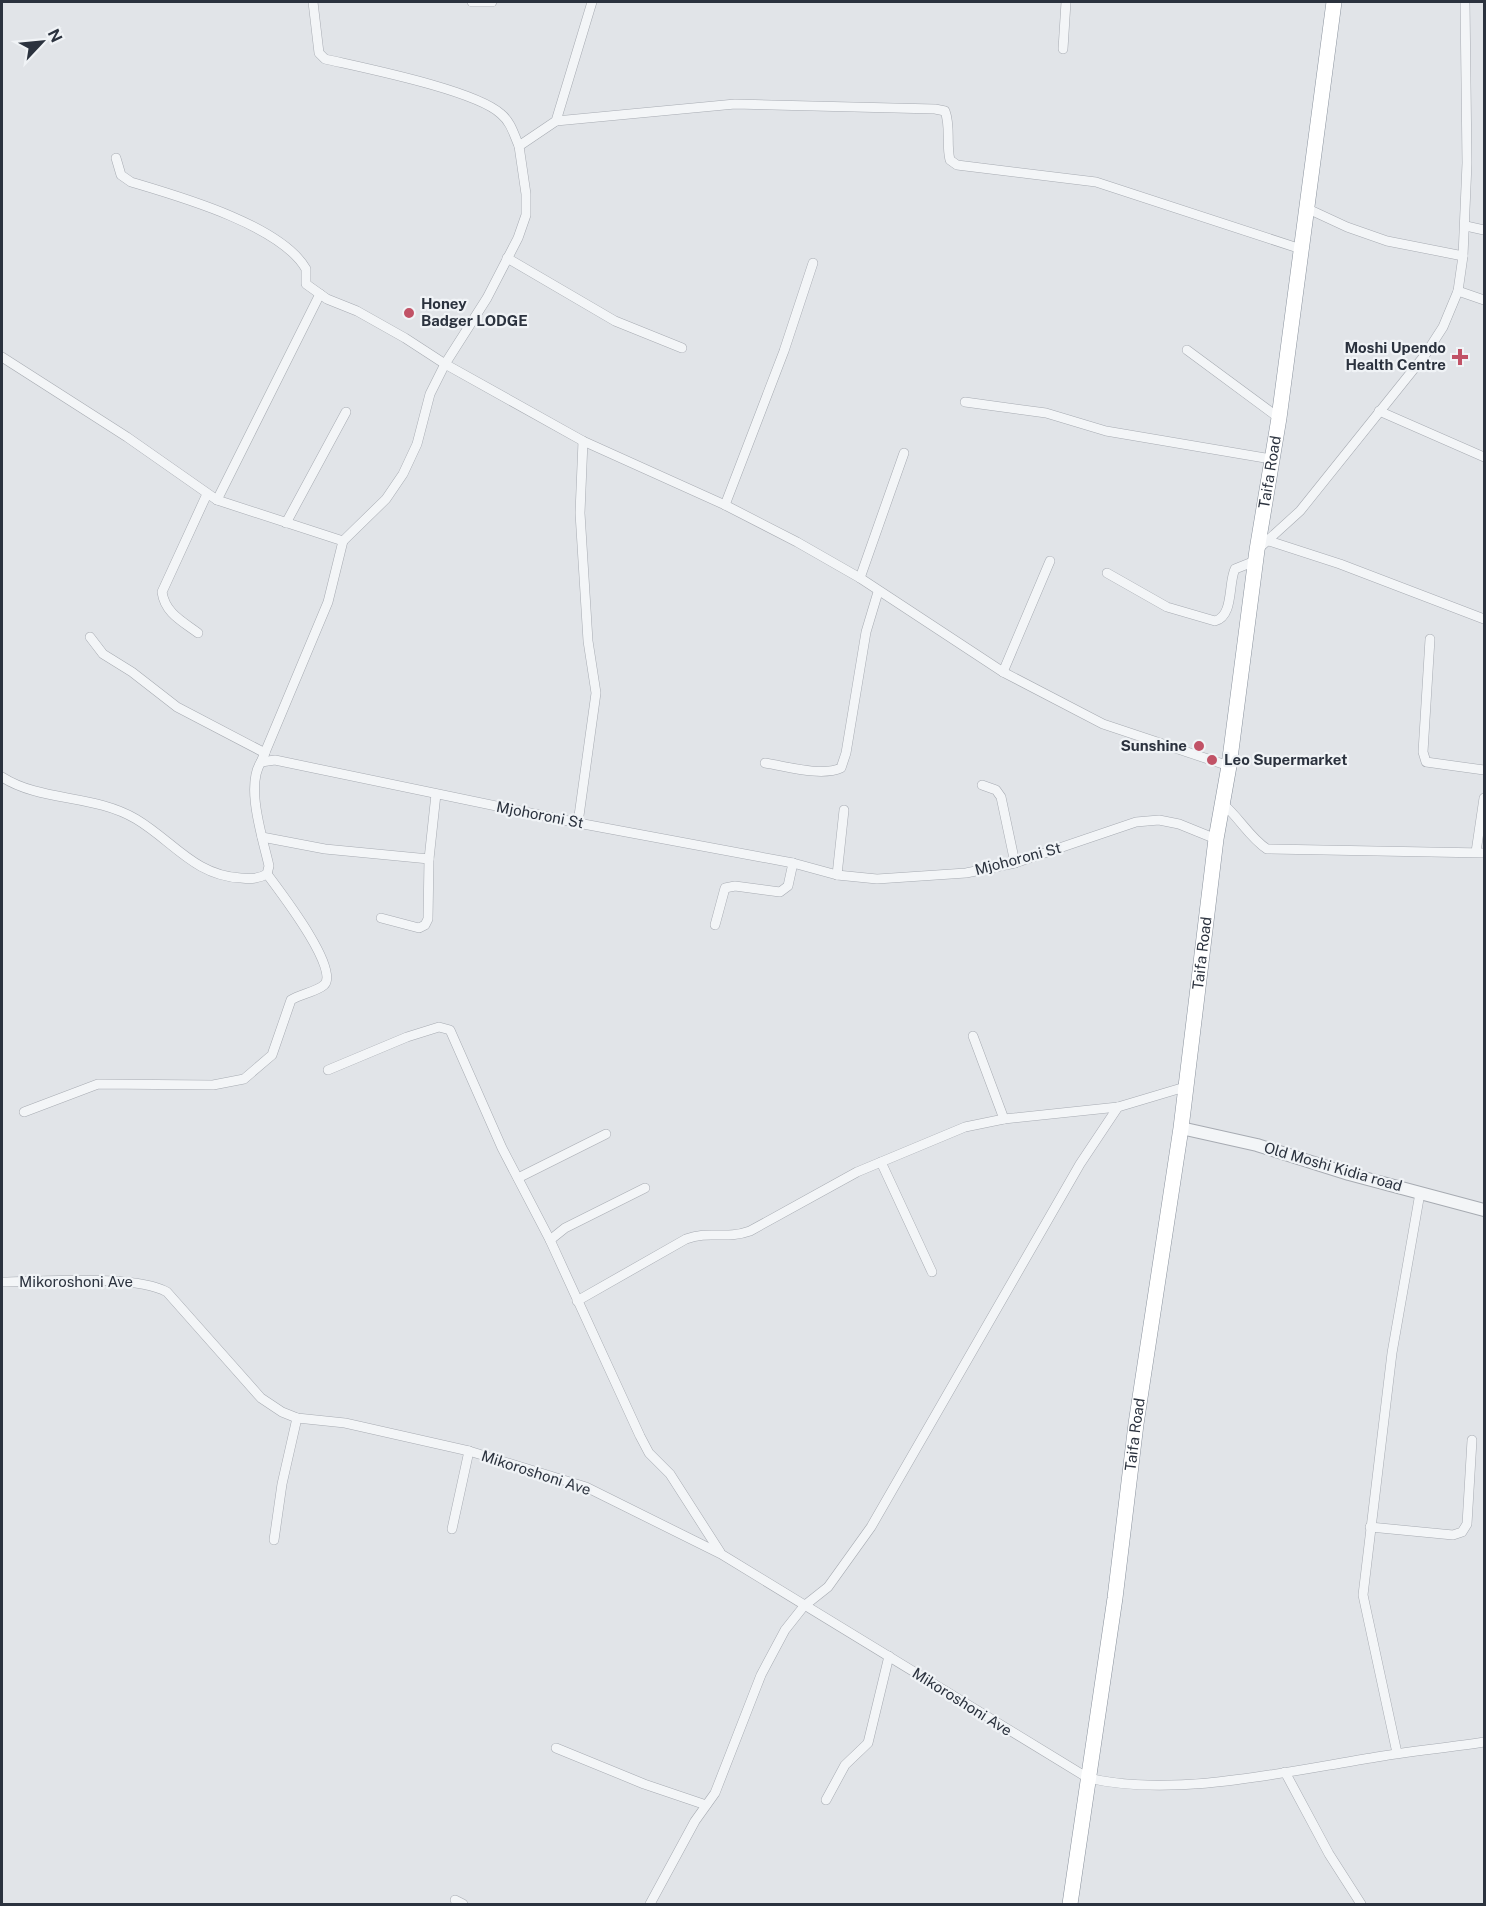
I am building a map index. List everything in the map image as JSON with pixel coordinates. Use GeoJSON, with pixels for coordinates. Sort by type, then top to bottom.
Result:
{"type":"FeatureCollection","features":[{"type":"Feature","properties":{"kind":"highway","name":"Taifa Road"},"geometry":{"type":"LineString","coordinates":[[1070,1905],[1115,1598],[1138,1412],[1181,1128],[1216,839],[1229,766],[1271,459],[1279,418],[1334,2]]}},
{"type":"Feature","properties":{"kind":"street"},"geometry":{"type":"LineString","coordinates":[[2,777],[26,788],[107,805],[123,812],[160,836],[201,869],[225,878],[258,879],[267,874],[269,866],[256,805],[254,772],[265,753],[328,602],[343,541],[386,499],[403,474],[417,444],[430,394],[445,364],[487,298],[526,215],[526,194],[519,146],[510,124],[501,113],[478,101],[389,74],[325,59],[319,53],[313,2]]}},
{"type":"Feature","properties":{"kind":"street"},"geometry":{"type":"LineString","coordinates":[[472,2],[492,2]]}},
{"type":"Feature","properties":{"kind":"street"},"geometry":{"type":"LineString","coordinates":[[556,121],[592,2]]}},
{"type":"Feature","properties":{"kind":"street"},"geometry":{"type":"LineString","coordinates":[[1063,49],[1066,2]]}},
{"type":"Feature","properties":{"kind":"street"},"geometry":{"type":"LineString","coordinates":[[1107,573],[1167,607],[1215,621],[1223,618],[1227,611],[1235,569],[1260,551],[1328,479],[1425,355],[1443,327],[1458,291],[1466,226],[1465,2]]}},
{"type":"Feature","properties":{"kind":"street"},"geometry":{"type":"LineString","coordinates":[[519,146],[556,121],[735,104],[935,108],[945,111],[948,120],[948,151],[950,160],[957,165],[1096,182],[1301,249]]}},
{"type":"Feature","properties":{"kind":"street"},"geometry":{"type":"LineString","coordinates":[[116,158],[121,175],[131,182],[225,213],[256,228],[291,251],[306,269],[306,284],[320,294],[405,338],[445,364],[583,441],[725,505],[796,542],[860,578],[878,592],[1003,672],[1103,724],[1229,766]]}},
{"type":"Feature","properties":{"kind":"street"},"geometry":{"type":"LineString","coordinates":[[1306,208],[1347,227],[1387,241],[1463,256]]}},
{"type":"Feature","properties":{"kind":"street"},"geometry":{"type":"LineString","coordinates":[[1466,226],[1485,230]]}},
{"type":"Feature","properties":{"kind":"street"},"geometry":{"type":"LineString","coordinates":[[507,258],[615,321],[682,348]]}},
{"type":"Feature","properties":{"kind":"street"},"geometry":{"type":"LineString","coordinates":[[725,505],[784,351],[813,263]]}},
{"type":"Feature","properties":{"kind":"street"},"geometry":{"type":"LineString","coordinates":[[1458,291],[1485,300]]}},
{"type":"Feature","properties":{"kind":"street"},"geometry":{"type":"LineString","coordinates":[[217,500],[320,294]]}},
{"type":"Feature","properties":{"kind":"street"},"geometry":{"type":"LineString","coordinates":[[1187,350],[1279,418]]}},
{"type":"Feature","properties":{"kind":"street"},"geometry":{"type":"LineString","coordinates":[[2,357],[127,437],[217,500],[343,541]]}},
{"type":"Feature","properties":{"kind":"street"},"geometry":{"type":"LineString","coordinates":[[964,402],[1046,413],[1106,431],[1271,459]]}},
{"type":"Feature","properties":{"kind":"street"},"geometry":{"type":"LineString","coordinates":[[1379,411],[1485,457]]}},
{"type":"Feature","properties":{"kind":"street"},"geometry":{"type":"LineString","coordinates":[[286,523],[346,412]]}},
{"type":"Feature","properties":{"kind":"street"},"geometry":{"type":"LineString","coordinates":[[578,823],[596,693],[588,641],[580,513],[583,441]]}},
{"type":"Feature","properties":{"kind":"street"},"geometry":{"type":"LineString","coordinates":[[860,578],[904,453]]}},
{"type":"Feature","properties":{"kind":"street"},"geometry":{"type":"LineString","coordinates":[[198,633],[171,613],[164,604],[162,592],[207,494]]}},
{"type":"Feature","properties":{"kind":"street"},"geometry":{"type":"LineString","coordinates":[[1260,551],[1340,564],[1485,619]]}},
{"type":"Feature","properties":{"kind":"street"},"geometry":{"type":"LineString","coordinates":[[1003,672],[1050,561]]}},
{"type":"Feature","properties":{"kind":"street"},"geometry":{"type":"LineString","coordinates":[[765,762],[816,770],[834,771],[841,768],[846,753],[866,632],[878,592]]}},
{"type":"Feature","properties":{"kind":"street"},"geometry":{"type":"LineString","coordinates":[[90,637],[103,654],[132,672],[177,708],[265,753]]}},
{"type":"Feature","properties":{"kind":"street"},"geometry":{"type":"LineString","coordinates":[[1430,639],[1423,752],[1426,762],[1485,770]]}},
{"type":"Feature","properties":{"kind":"street","name":"Mjohoroni St"},"geometry":{"type":"LineString","coordinates":[[261,762],[275,760],[578,823],[793,863],[837,875],[877,879],[966,873],[1015,863],[1136,822],[1159,820],[1179,824],[1216,839]]}},
{"type":"Feature","properties":{"kind":"street"},"geometry":{"type":"LineString","coordinates":[[982,785],[996,790],[1001,797],[1015,863]]}},
{"type":"Feature","properties":{"kind":"street"},"geometry":{"type":"LineString","coordinates":[[381,918],[419,927],[424,926],[428,919],[429,859],[436,794]]}},
{"type":"Feature","properties":{"kind":"street"},"geometry":{"type":"LineString","coordinates":[[1222,803],[1238,817],[1255,842],[1267,849],[1480,853],[1485,798]]}},
{"type":"Feature","properties":{"kind":"street"},"geometry":{"type":"LineString","coordinates":[[837,875],[844,810]]}},
{"type":"Feature","properties":{"kind":"street"},"geometry":{"type":"LineString","coordinates":[[262,837],[325,849],[429,859]]}},
{"type":"Feature","properties":{"kind":"street"},"geometry":{"type":"LineString","coordinates":[[715,925],[720,896],[725,888],[735,886],[780,892],[788,886],[793,863]]}},
{"type":"Feature","properties":{"kind":"street"},"geometry":{"type":"LineString","coordinates":[[24,1112],[98,1084],[213,1085],[234,1082],[244,1079],[272,1055],[291,1000],[324,985],[328,978],[327,969],[302,923],[267,874]]}},
{"type":"Feature","properties":{"kind":"street"},"geometry":{"type":"LineString","coordinates":[[328,1070],[438,1027],[450,1030],[502,1148],[550,1240],[640,1436],[649,1453],[674,1481],[721,1554]]}},
{"type":"Feature","properties":{"kind":"street"},"geometry":{"type":"LineString","coordinates":[[973,1036],[1004,1119]]}},
{"type":"Feature","properties":{"kind":"street"},"geometry":{"type":"LineString","coordinates":[[577,1301],[686,1239],[701,1233],[733,1238],[750,1231],[857,1172],[965,1127],[1004,1119],[1118,1107],[1185,1087]]}},
{"type":"Feature","properties":{"kind":"street"},"geometry":{"type":"LineString","coordinates":[[650,1905],[715,1793],[761,1675],[786,1630],[804,1606],[828,1587],[871,1527],[1080,1164],[1118,1107]]}},
{"type":"Feature","properties":{"kind":"street","name":"Old Moshi Kidia road"},"geometry":{"type":"LineString","coordinates":[[1181,1128],[1257,1145],[1349,1174],[1485,1210]]}},
{"type":"Feature","properties":{"kind":"street"},"geometry":{"type":"LineString","coordinates":[[518,1178],[606,1134]]}},
{"type":"Feature","properties":{"kind":"street"},"geometry":{"type":"LineString","coordinates":[[882,1162],[932,1272]]}},
{"type":"Feature","properties":{"kind":"street"},"geometry":{"type":"LineString","coordinates":[[550,1240],[565,1228],[645,1188]]}},
{"type":"Feature","properties":{"kind":"street"},"geometry":{"type":"LineString","coordinates":[[1397,1753],[1363,1595],[1392,1353],[1420,1192]]}},
{"type":"Feature","properties":{"kind":"street","name":"Mikoroshoni Ave"},"geometry":{"type":"LineString","coordinates":[[2,1282],[131,1282],[157,1286],[167,1292],[261,1398],[297,1418],[345,1423],[469,1450],[586,1487],[721,1554],[1088,1778]]}},
{"type":"Feature","properties":{"kind":"street"},"geometry":{"type":"LineString","coordinates":[[274,1540],[282,1484],[297,1418]]}},
{"type":"Feature","properties":{"kind":"street"},"geometry":{"type":"LineString","coordinates":[[1370,1527],[1453,1535],[1462,1532],[1467,1524],[1472,1440]]}},
{"type":"Feature","properties":{"kind":"street"},"geometry":{"type":"LineString","coordinates":[[452,1529],[469,1450]]}},
{"type":"Feature","properties":{"kind":"street"},"geometry":{"type":"LineString","coordinates":[[826,1800],[845,1765],[868,1743],[889,1656]]}},
{"type":"Feature","properties":{"kind":"street"},"geometry":{"type":"LineString","coordinates":[[1088,1778],[1139,1786],[1190,1783],[1285,1772],[1397,1753],[1485,1742]]}},
{"type":"Feature","properties":{"kind":"street"},"geometry":{"type":"LineString","coordinates":[[556,1748],[644,1784],[706,1805]]}},
{"type":"Feature","properties":{"kind":"street"},"geometry":{"type":"LineString","coordinates":[[1285,1772],[1329,1854],[1361,1905]]}},
{"type":"Feature","properties":{"kind":"place","name":"Honey Badger LODGE"},"geometry":{"type":"Point","coordinates":[409,313]}},
{"type":"Feature","properties":{"kind":"place","name":"Moshi Upendo Health Centre"},"geometry":{"type":"Point","coordinates":[1460,357]}},
{"type":"Feature","properties":{"kind":"place","name":"Sunshine"},"geometry":{"type":"Point","coordinates":[1199,746]}},
{"type":"Feature","properties":{"kind":"place","name":"Leo Supermarket"},"geometry":{"type":"Point","coordinates":[1212,760]}}]}
